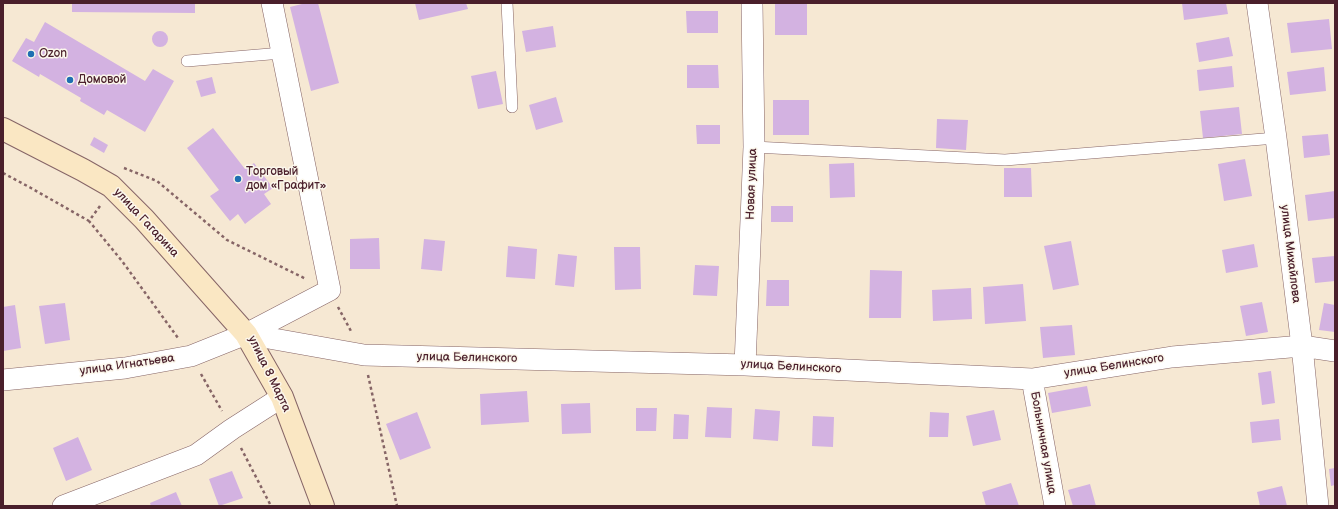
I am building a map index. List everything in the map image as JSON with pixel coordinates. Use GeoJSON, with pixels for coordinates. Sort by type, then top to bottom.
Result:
{"type":"FeatureCollection","features":[{"type":"Feature","properties":{"kind":"main road","name":"улица Гагарина"},"geometry":{"type":"LineString","coordinates":[[3,129],[111,186],[144,219],[246,334]]}},
{"type":"Feature","properties":{"kind":"main road","name":"улица 8 Марта"},"geometry":{"type":"LineString","coordinates":[[246,334],[282,397],[323,506]]}},
{"type":"Feature","properties":{"kind":"street"},"geometry":{"type":"LineString","coordinates":[[272,3],[330,290]]}},
{"type":"Feature","properties":{"kind":"street","name":"Новая улица"},"geometry":{"type":"LineString","coordinates":[[745,365],[754,147],[752,3]]}},
{"type":"Feature","properties":{"kind":"street","name":"улица Михайлова"},"geometry":{"type":"LineString","coordinates":[[1257,3],[1276,138],[1302,346],[1318,506]]}},
{"type":"Feature","properties":{"kind":"street","name":"улица 8 Марта"},"geometry":{"type":"LineString","coordinates":[[246,334],[330,290]]}},
{"type":"Feature","properties":{"kind":"street","name":"улица Белинского"},"geometry":{"type":"LineString","coordinates":[[246,334],[364,355],[745,365],[1032,379],[1172,357],[1302,346],[1335,350]]}},
{"type":"Feature","properties":{"kind":"street","name":"улица Игнатьева"},"geometry":{"type":"LineString","coordinates":[[3,380],[125,368],[191,356],[246,334]]}},
{"type":"Feature","properties":{"kind":"street","name":"Больничная улица"},"geometry":{"type":"LineString","coordinates":[[1032,379],[1055,506]]}},
{"type":"Feature","properties":{"kind":"street"},"geometry":{"type":"LineString","coordinates":[[63,506],[196,454],[282,397]]}},
{"type":"Feature","properties":{"kind":"lane"},"geometry":{"type":"LineString","coordinates":[[507,3],[512,107]]}},
{"type":"Feature","properties":{"kind":"lane"},"geometry":{"type":"LineString","coordinates":[[187,61],[282,53]]}},
{"type":"Feature","properties":{"kind":"lane"},"geometry":{"type":"LineString","coordinates":[[754,147],[1005,160],[1276,138]]}},
{"type":"Feature","properties":{"kind":"path"},"geometry":{"type":"LineString","coordinates":[[121,167],[157,181],[227,240],[330,290],[364,355],[397,506]]}},
{"type":"Feature","properties":{"kind":"path"},"geometry":{"type":"LineString","coordinates":[[3,173],[89,222]]}},
{"type":"Feature","properties":{"kind":"building"},"geometry":{"type":"Polygon","coordinates":[[[72,3],[195,3],[195,13],[72,12],[72,3]]]}},
{"type":"Feature","properties":{"kind":"building"},"geometry":{"type":"Polygon","coordinates":[[[306,3],[318,3],[339,83],[311,91],[290,7],[306,3]]]}},
{"type":"Feature","properties":{"kind":"building"},"geometry":{"type":"Polygon","coordinates":[[[415,3],[466,3],[468,9],[419,20],[415,3]]]}},
{"type":"Feature","properties":{"kind":"building"},"geometry":{"type":"Polygon","coordinates":[[[1182,3],[1226,3],[1228,14],[1184,20],[1182,3]]]}},
{"type":"Feature","properties":{"kind":"building"},"geometry":{"type":"Polygon","coordinates":[[[775,4],[807,4],[807,35],[775,35],[775,4]]]}},
{"type":"Feature","properties":{"kind":"building"},"geometry":{"type":"Polygon","coordinates":[[[686,11],[718,11],[718,33],[687,33],[686,11]]]}},
{"type":"Feature","properties":{"kind":"building"},"geometry":{"type":"Polygon","coordinates":[[[1329,19],[1332,49],[1291,53],[1287,23],[1329,19]]]}},
{"type":"Feature","properties":{"kind":"building"},"geometry":{"type":"Polygon","coordinates":[[[45,22],[145,81],[153,69],[174,81],[145,132],[107,110],[104,115],[80,101],[81,98],[40,74],[39,77],[12,61],[26,38],[34,42],[45,22]]]}},
{"type":"Feature","properties":{"kind":"building"},"geometry":{"type":"Polygon","coordinates":[[[553,26],[556,47],[526,52],[522,31],[553,26]]]}},
{"type":"Feature","properties":{"kind":"building"},"geometry":{"type":"Polygon","coordinates":[[[160,31],[166,33],[168,39],[166,45],[160,47],[154,45],[152,39],[154,33],[160,31]]]}},
{"type":"Feature","properties":{"kind":"building"},"geometry":{"type":"Polygon","coordinates":[[[1229,37],[1233,56],[1199,62],[1196,43],[1229,37]]]}},
{"type":"Feature","properties":{"kind":"building"},"geometry":{"type":"Polygon","coordinates":[[[687,65],[718,65],[719,88],[687,88],[687,65]]]}},
{"type":"Feature","properties":{"kind":"building"},"geometry":{"type":"Polygon","coordinates":[[[1232,66],[1234,87],[1199,91],[1197,70],[1232,66]]]}},
{"type":"Feature","properties":{"kind":"building"},"geometry":{"type":"Polygon","coordinates":[[[1324,67],[1326,91],[1290,95],[1287,72],[1324,67]]]}},
{"type":"Feature","properties":{"kind":"building"},"geometry":{"type":"Polygon","coordinates":[[[496,71],[503,104],[478,109],[471,76],[496,71]]]}},
{"type":"Feature","properties":{"kind":"building"},"geometry":{"type":"Polygon","coordinates":[[[212,77],[216,93],[201,97],[196,81],[212,77]]]}},
{"type":"Feature","properties":{"kind":"building"},"geometry":{"type":"Polygon","coordinates":[[[556,97],[563,122],[536,130],[529,105],[556,97]]]}},
{"type":"Feature","properties":{"kind":"building"},"geometry":{"type":"Polygon","coordinates":[[[773,100],[809,100],[809,135],[773,135],[773,100]]]}},
{"type":"Feature","properties":{"kind":"building"},"geometry":{"type":"Polygon","coordinates":[[[1239,107],[1242,134],[1203,138],[1200,111],[1239,107]]]}},
{"type":"Feature","properties":{"kind":"building"},"geometry":{"type":"Polygon","coordinates":[[[937,119],[968,120],[966,150],[936,148],[937,119]]]}},
{"type":"Feature","properties":{"kind":"building"},"geometry":{"type":"Polygon","coordinates":[[[696,125],[720,125],[720,144],[697,144],[696,125]]]}},
{"type":"Feature","properties":{"kind":"building","name":"Торговый дом «Графит»"},"geometry":{"type":"Polygon","coordinates":[[[213,128],[245,169],[254,163],[273,188],[264,194],[271,204],[245,224],[238,214],[230,221],[210,196],[219,190],[187,148],[213,128]]]}},
{"type":"Feature","properties":{"kind":"building"},"geometry":{"type":"Polygon","coordinates":[[[1328,134],[1330,155],[1304,158],[1302,136],[1328,134]]]}},
{"type":"Feature","properties":{"kind":"building"},"geometry":{"type":"Polygon","coordinates":[[[94,137],[108,145],[104,153],[90,145],[94,137]]]}},
{"type":"Feature","properties":{"kind":"building"},"geometry":{"type":"Polygon","coordinates":[[[1245,159],[1252,196],[1224,201],[1218,164],[1245,159]]]}},
{"type":"Feature","properties":{"kind":"building"},"geometry":{"type":"Polygon","coordinates":[[[854,163],[855,197],[830,198],[829,164],[854,163]]]}},
{"type":"Feature","properties":{"kind":"building"},"geometry":{"type":"Polygon","coordinates":[[[1004,168],[1031,168],[1032,197],[1004,197],[1004,168]]]}},
{"type":"Feature","properties":{"kind":"building"},"geometry":{"type":"Polygon","coordinates":[[[1335,191],[1335,218],[1308,221],[1305,195],[1335,191]]]}},
{"type":"Feature","properties":{"kind":"building"},"geometry":{"type":"Polygon","coordinates":[[[771,206],[793,206],[793,222],[771,222],[771,206]]]}},
{"type":"Feature","properties":{"kind":"building"},"geometry":{"type":"Polygon","coordinates":[[[379,238],[380,269],[350,269],[350,239],[379,238]]]}},
{"type":"Feature","properties":{"kind":"building"},"geometry":{"type":"Polygon","coordinates":[[[424,239],[445,241],[442,271],[421,269],[424,239]]]}},
{"type":"Feature","properties":{"kind":"building"},"geometry":{"type":"Polygon","coordinates":[[[1071,241],[1079,285],[1053,290],[1044,246],[1071,241]]]}},
{"type":"Feature","properties":{"kind":"building"},"geometry":{"type":"Polygon","coordinates":[[[1254,244],[1258,267],[1226,273],[1222,250],[1254,244]]]}},
{"type":"Feature","properties":{"kind":"building"},"geometry":{"type":"Polygon","coordinates":[[[508,246],[537,249],[535,279],[506,277],[508,246]]]}},
{"type":"Feature","properties":{"kind":"building"},"geometry":{"type":"Polygon","coordinates":[[[614,247],[640,247],[641,289],[615,290],[614,247]]]}},
{"type":"Feature","properties":{"kind":"building"},"geometry":{"type":"Polygon","coordinates":[[[558,254],[577,256],[574,287],[555,285],[558,254]]]}},
{"type":"Feature","properties":{"kind":"building"},"geometry":{"type":"Polygon","coordinates":[[[1335,256],[1335,281],[1315,283],[1312,258],[1335,256]]]}},
{"type":"Feature","properties":{"kind":"building"},"geometry":{"type":"Polygon","coordinates":[[[695,265],[719,266],[717,296],[693,295],[695,265]]]}},
{"type":"Feature","properties":{"kind":"building"},"geometry":{"type":"Polygon","coordinates":[[[870,270],[902,271],[901,318],[869,318],[870,270]]]}},
{"type":"Feature","properties":{"kind":"building"},"geometry":{"type":"Polygon","coordinates":[[[767,280],[789,280],[789,306],[766,306],[767,280]]]}},
{"type":"Feature","properties":{"kind":"building"},"geometry":{"type":"Polygon","coordinates":[[[1023,284],[1026,321],[985,324],[983,287],[1023,284]]]}},
{"type":"Feature","properties":{"kind":"building"},"geometry":{"type":"Polygon","coordinates":[[[971,288],[972,319],[933,321],[932,290],[971,288]]]}},
{"type":"Feature","properties":{"kind":"building"},"geometry":{"type":"Polygon","coordinates":[[[1262,302],[1268,332],[1246,336],[1240,306],[1262,302]]]}},
{"type":"Feature","properties":{"kind":"building"},"geometry":{"type":"Polygon","coordinates":[[[65,303],[70,340],[45,344],[39,306],[65,303]]]}},
{"type":"Feature","properties":{"kind":"building"},"geometry":{"type":"Polygon","coordinates":[[[1324,303],[1335,305],[1335,332],[1319,330],[1324,303]]]}},
{"type":"Feature","properties":{"kind":"building"},"geometry":{"type":"Polygon","coordinates":[[[15,305],[21,348],[3,351],[3,307],[15,305]]]}},
{"type":"Feature","properties":{"kind":"building"},"geometry":{"type":"Polygon","coordinates":[[[1072,325],[1075,355],[1043,358],[1040,327],[1072,325]]]}},
{"type":"Feature","properties":{"kind":"building"},"geometry":{"type":"Polygon","coordinates":[[[1271,371],[1275,403],[1262,405],[1258,373],[1271,371]]]}},
{"type":"Feature","properties":{"kind":"building"},"geometry":{"type":"Polygon","coordinates":[[[1087,386],[1091,406],[1052,413],[1048,393],[1087,386]]]}},
{"type":"Feature","properties":{"kind":"building"},"geometry":{"type":"Polygon","coordinates":[[[527,391],[529,422],[481,425],[480,394],[527,391]]]}},
{"type":"Feature","properties":{"kind":"building"},"geometry":{"type":"Polygon","coordinates":[[[590,403],[591,433],[562,434],[561,404],[590,403]]]}},
{"type":"Feature","properties":{"kind":"building"},"geometry":{"type":"Polygon","coordinates":[[[707,407],[732,408],[731,438],[705,437],[707,407]]]}},
{"type":"Feature","properties":{"kind":"building"},"geometry":{"type":"Polygon","coordinates":[[[636,408],[657,408],[656,431],[636,431],[636,408]]]}},
{"type":"Feature","properties":{"kind":"building"},"geometry":{"type":"Polygon","coordinates":[[[755,409],[780,411],[778,441],[753,439],[755,409]]]}},
{"type":"Feature","properties":{"kind":"building"},"geometry":{"type":"Polygon","coordinates":[[[994,410],[1001,440],[973,446],[966,416],[994,410]]]}},
{"type":"Feature","properties":{"kind":"building"},"geometry":{"type":"Polygon","coordinates":[[[417,412],[431,448],[400,460],[386,424],[417,412]]]}},
{"type":"Feature","properties":{"kind":"building"},"geometry":{"type":"Polygon","coordinates":[[[930,412],[949,413],[948,437],[929,437],[930,412]]]}},
{"type":"Feature","properties":{"kind":"building"},"geometry":{"type":"Polygon","coordinates":[[[674,414],[689,415],[688,439],[673,439],[674,414]]]}},
{"type":"Feature","properties":{"kind":"building"},"geometry":{"type":"Polygon","coordinates":[[[813,416],[834,417],[833,447],[812,446],[813,416]]]}},
{"type":"Feature","properties":{"kind":"building"},"geometry":{"type":"Polygon","coordinates":[[[1279,419],[1281,440],[1252,443],[1250,422],[1279,419]]]}},
{"type":"Feature","properties":{"kind":"building"},"geometry":{"type":"Polygon","coordinates":[[[78,437],[92,470],[66,481],[53,448],[78,437]]]}},
{"type":"Feature","properties":{"kind":"building"},"geometry":{"type":"Polygon","coordinates":[[[1335,468],[1335,485],[1331,486],[1329,469],[1335,468]]]}},
{"type":"Feature","properties":{"kind":"building"},"geometry":{"type":"Polygon","coordinates":[[[232,471],[243,498],[219,506],[209,479],[232,471]]]}},
{"type":"Feature","properties":{"kind":"building"},"geometry":{"type":"Polygon","coordinates":[[[1011,483],[1019,506],[986,506],[982,492],[1011,483]]]}},
{"type":"Feature","properties":{"kind":"building"},"geometry":{"type":"Polygon","coordinates":[[[1090,484],[1096,506],[1073,506],[1068,490],[1090,484]]]}},
{"type":"Feature","properties":{"kind":"building"},"geometry":{"type":"Polygon","coordinates":[[[1282,486],[1287,506],[1260,506],[1257,492],[1282,486]]]}},
{"type":"Feature","properties":{"kind":"building"},"geometry":{"type":"Polygon","coordinates":[[[176,492],[182,506],[151,506],[150,503],[176,492]]]}},
{"type":"Feature","properties":{"kind":"place","name":"Ozon"},"geometry":{"type":"Point","coordinates":[31,54]}},
{"type":"Feature","properties":{"kind":"place","name":"Домовой"},"geometry":{"type":"Point","coordinates":[70,80]}},
{"type":"Feature","properties":{"kind":"place","name":"Торговый дом «Графит»"},"geometry":{"type":"Point","coordinates":[238,179]}}]}
